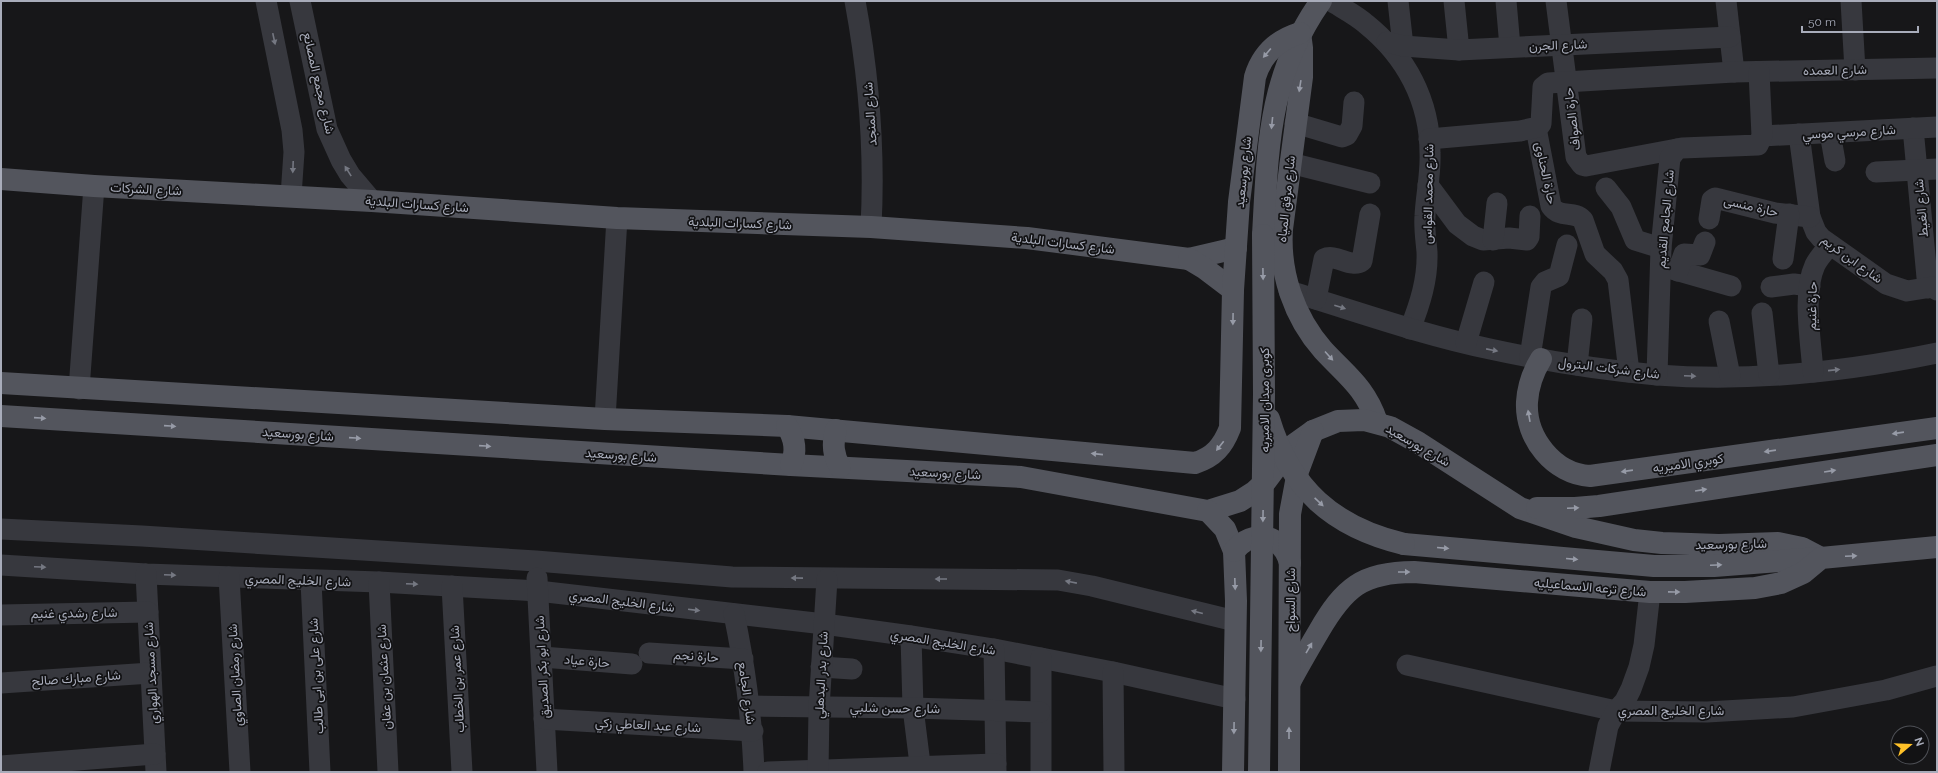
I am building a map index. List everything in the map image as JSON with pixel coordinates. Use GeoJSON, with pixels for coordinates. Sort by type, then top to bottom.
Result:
{"type":"FeatureCollection","features":[{"type":"Feature","properties":{"kind":"main road"},"geometry":{"type":"LineString","coordinates":[[1300,33],[1321,1]]}},
{"type":"Feature","properties":{"kind":"main road","name":"شارع مرفق المياه"},"geometry":{"type":"LineString","coordinates":[[1300,33],[1303,63],[1280,246],[1289,291],[1310,332],[1326,353],[1358,384],[1370,403],[1377,422]]}},
{"type":"Feature","properties":{"kind":"main road","name":"كوبرى ميدان الاميريه"},"geometry":{"type":"LineString","coordinates":[[1260,772],[1264,394],[1263,235],[1274,106],[1287,62],[1300,33]]}},
{"type":"Feature","properties":{"kind":"main road","name":"شارع بورسعيد"},"geometry":{"type":"LineString","coordinates":[[1,383],[79,389],[605,419],[787,426],[1195,463],[1205,460],[1221,447],[1230,428],[1233,290],[1240,195],[1255,77],[1262,60],[1268,52],[1282,40],[1300,33]]}},
{"type":"Feature","properties":{"kind":"main road","name":"شارع الشركات"},"geometry":{"type":"LineString","coordinates":[[1,179],[94,186],[291,196]]}},
{"type":"Feature","properties":{"kind":"main road","name":"شارع كسارات البلدية"},"geometry":{"type":"LineString","coordinates":[[291,196],[617,218],[871,227],[1028,238],[1188,260],[1204,268],[1233,290]]}},
{"type":"Feature","properties":{"kind":"main road","name":"شارع كسارات البلدية"},"geometry":{"type":"LineString","coordinates":[[1188,260],[1236,248]]}},
{"type":"Feature","properties":{"kind":"main road","name":"كوبري الاميريه"},"geometry":{"type":"LineString","coordinates":[[1536,358],[1535,369],[1528,391],[1527,403],[1531,427],[1542,448],[1549,457],[1558,465],[1580,475],[1590,476],[1937,428]]}},
{"type":"Feature","properties":{"kind":"main road"},"geometry":{"type":"LineString","coordinates":[[1264,394],[1268,416],[1278,444],[1295,476],[1309,493],[1325,508],[1362,532],[1404,544],[1654,566],[1714,566],[1937,547]]}},
{"type":"Feature","properties":{"kind":"main road","name":"شارع بورسعيد"},"geometry":{"type":"LineString","coordinates":[[1,416],[791,466],[840,467],[1021,477],[1208,511],[1240,501],[1254,492],[1266,481],[1292,446],[1313,430],[1338,421],[1364,420],[1377,422],[1419,443],[1520,508],[1576,527],[1634,540],[1690,545],[1778,543],[1802,548],[1821,558]]}},
{"type":"Feature","properties":{"kind":"main road"},"geometry":{"type":"LineString","coordinates":[[787,426],[794,439],[795,445],[795,452],[791,466]]}},
{"type":"Feature","properties":{"kind":"main road"},"geometry":{"type":"LineString","coordinates":[[836,430],[833,446],[834,453],[840,467]]}},
{"type":"Feature","properties":{"kind":"main road","name":"شارع السواح"},"geometry":{"type":"LineString","coordinates":[[1289,772],[1290,514],[1293,492],[1304,450],[1313,430]]}},
{"type":"Feature","properties":{"kind":"main road"},"geometry":{"type":"LineString","coordinates":[[1520,508],[1599,506],[1937,455]]}},
{"type":"Feature","properties":{"kind":"main road"},"geometry":{"type":"LineString","coordinates":[[1208,511],[1225,529],[1234,551],[1235,699],[1233,772]]}},
{"type":"Feature","properties":{"kind":"main road"},"geometry":{"type":"LineString","coordinates":[[1234,551],[1239,545],[1254,537],[1270,538],[1283,548],[1290,563]]}},
{"type":"Feature","properties":{"kind":"main road","name":"شارع ترعه الاسماعيليه"},"geometry":{"type":"LineString","coordinates":[[1290,682],[1336,604],[1358,584],[1384,574],[1414,572],[1650,592],[1714,591],[1768,586],[1781,583],[1803,573],[1821,558]]}},
{"type":"Feature","properties":{"kind":"street"},"geometry":{"type":"LineString","coordinates":[[266,1],[292,130],[294,152],[291,196]]}},
{"type":"Feature","properties":{"kind":"street","name":"شارع مجمع المصانع"},"geometry":{"type":"LineString","coordinates":[[300,1],[328,129],[341,160],[350,175],[372,201]]}},
{"type":"Feature","properties":{"kind":"street","name":"شارع المنجد"},"geometry":{"type":"LineString","coordinates":[[855,1],[867,80],[872,131],[873,190],[871,227]]}},
{"type":"Feature","properties":{"kind":"street","name":"شارع محمد القواس"},"geometry":{"type":"LineString","coordinates":[[1331,1],[1395,44],[1421,97],[1429,139],[1430,163],[1424,228],[1427,253],[1425,279],[1420,304],[1410,329]]}},
{"type":"Feature","properties":{"kind":"street"},"geometry":{"type":"LineString","coordinates":[[1395,44],[1398,1]]}},
{"type":"Feature","properties":{"kind":"street"},"geometry":{"type":"LineString","coordinates":[[1454,1],[1459,50]]}},
{"type":"Feature","properties":{"kind":"street"},"geometry":{"type":"LineString","coordinates":[[1506,1],[1510,47]]}},
{"type":"Feature","properties":{"kind":"street","name":"حارة الصواف"},"geometry":{"type":"LineString","coordinates":[[1556,1],[1563,46],[1576,157],[1582,165],[1586,166],[1677,149]]}},
{"type":"Feature","properties":{"kind":"street"},"geometry":{"type":"LineString","coordinates":[[1429,139],[1520,131],[1536,128],[1541,124],[1544,86],[1548,83],[1734,72],[1726,1]]}},
{"type":"Feature","properties":{"kind":"street"},"geometry":{"type":"LineString","coordinates":[[1852,1],[1855,70]]}},
{"type":"Feature","properties":{"kind":"street","name":"شارع الجرن"},"geometry":{"type":"LineString","coordinates":[[1395,44],[1459,50],[1730,37]]}},
{"type":"Feature","properties":{"kind":"street","name":"شارع العمده"},"geometry":{"type":"LineString","coordinates":[[1734,72],[1937,68]]}},
{"type":"Feature","properties":{"kind":"street"},"geometry":{"type":"LineString","coordinates":[[1677,149],[1754,146],[1760,142],[1762,136],[1759,72]]}},
{"type":"Feature","properties":{"kind":"street"},"geometry":{"type":"LineString","coordinates":[[1295,123],[1342,137],[1351,131],[1354,102]]}},
{"type":"Feature","properties":{"kind":"street","name":"شارع مرسي موسي"},"geometry":{"type":"LineString","coordinates":[[1762,136],[1937,127]]}},
{"type":"Feature","properties":{"kind":"street","name":"حارة الحناوى"},"geometry":{"type":"LineString","coordinates":[[1536,128],[1551,206],[1555,211],[1561,214],[1580,216],[1583,220],[1595,254],[1613,271],[1618,280],[1629,372]]}},
{"type":"Feature","properties":{"kind":"street","name":"شارع الغيط"},"geometry":{"type":"LineString","coordinates":[[1914,128],[1927,169],[1934,288]]}},
{"type":"Feature","properties":{"kind":"street"},"geometry":{"type":"LineString","coordinates":[[1830,133],[1834,161]]}},
{"type":"Feature","properties":{"kind":"street","name":"شارع ابن كريم"},"geometry":{"type":"LineString","coordinates":[[1799,134],[1810,218],[1816,232],[1830,244],[1886,284],[1907,291],[1934,288]]}},
{"type":"Feature","properties":{"kind":"street","name":"شارع الجامع القديم"},"geometry":{"type":"LineString","coordinates":[[1657,375],[1667,262],[1669,164],[1673,153],[1677,149]]}},
{"type":"Feature","properties":{"kind":"street"},"geometry":{"type":"LineString","coordinates":[[1290,163],[1370,183]]}},
{"type":"Feature","properties":{"kind":"street"},"geometry":{"type":"LineString","coordinates":[[1876,172],[1927,169]]}},
{"type":"Feature","properties":{"kind":"street"},"geometry":{"type":"LineString","coordinates":[[1428,185],[1464,231],[1483,240],[1509,238],[1527,240],[1529,237],[1530,216]]}},
{"type":"Feature","properties":{"kind":"street"},"geometry":{"type":"LineString","coordinates":[[79,389],[94,186]]}},
{"type":"Feature","properties":{"kind":"street"},"geometry":{"type":"LineString","coordinates":[[1606,188],[1624,213],[1635,240],[1667,262],[1731,286]]}},
{"type":"Feature","properties":{"kind":"street","name":"حارة منسى"},"geometry":{"type":"LineString","coordinates":[[1709,219],[1712,200],[1715,198],[1775,213],[1810,218]]}},
{"type":"Feature","properties":{"kind":"street"},"geometry":{"type":"LineString","coordinates":[[1493,240],[1497,203]]}},
{"type":"Feature","properties":{"kind":"street"},"geometry":{"type":"LineString","coordinates":[[1316,299],[1324,259],[1329,257],[1356,264],[1362,261],[1370,214]]}},
{"type":"Feature","properties":{"kind":"street"},"geometry":{"type":"LineString","coordinates":[[1783,259],[1788,214]]}},
{"type":"Feature","properties":{"kind":"street"},"geometry":{"type":"LineString","coordinates":[[605,419],[617,218]]}},
{"type":"Feature","properties":{"kind":"street"},"geometry":{"type":"LineString","coordinates":[[1667,262],[1684,254],[1700,255],[1705,242]]}},
{"type":"Feature","properties":{"kind":"street","name":"حارة غنيم"},"geometry":{"type":"LineString","coordinates":[[1813,372],[1809,300],[1810,286],[1815,266],[1830,244]]}},
{"type":"Feature","properties":{"kind":"street"},"geometry":{"type":"LineString","coordinates":[[1536,358],[1541,287],[1545,282],[1559,276],[1567,245]]}},
{"type":"Feature","properties":{"kind":"street"},"geometry":{"type":"LineString","coordinates":[[1466,343],[1484,282]]}},
{"type":"Feature","properties":{"kind":"street"},"geometry":{"type":"LineString","coordinates":[[1771,287],[1794,284],[1810,286]]}},
{"type":"Feature","properties":{"kind":"street","name":"شارع شركات البترول"},"geometry":{"type":"LineString","coordinates":[[1289,291],[1410,329],[1466,343],[1577,365],[1657,375],[1730,376],[1813,372],[1901,360],[1937,353]]}},
{"type":"Feature","properties":{"kind":"street"},"geometry":{"type":"LineString","coordinates":[[1762,313],[1769,375]]}},
{"type":"Feature","properties":{"kind":"street"},"geometry":{"type":"LineString","coordinates":[[1577,365],[1582,319]]}},
{"type":"Feature","properties":{"kind":"street"},"geometry":{"type":"LineString","coordinates":[[1719,321],[1730,376]]}},
{"type":"Feature","properties":{"kind":"street"},"geometry":{"type":"LineString","coordinates":[[1,529],[142,536],[536,561],[732,577],[1058,580],[1092,586],[1235,621]]}},
{"type":"Feature","properties":{"kind":"street","name":"شارع ابو بكر الصديق"},"geometry":{"type":"LineString","coordinates":[[536,561],[547,772]]}},
{"type":"Feature","properties":{"kind":"street","name":"شارع الخليج المصري"},"geometry":{"type":"LineString","coordinates":[[1,565],[146,574],[311,581],[380,582],[538,591],[824,624],[911,636],[1041,658],[1235,699]]}},
{"type":"Feature","properties":{"kind":"street","name":"شارع مسجد الهواري"},"geometry":{"type":"LineString","coordinates":[[146,574],[156,763]]}},
{"type":"Feature","properties":{"kind":"street","name":"شارع رمضان الصاوي"},"geometry":{"type":"LineString","coordinates":[[230,577],[240,772]]}},
{"type":"Feature","properties":{"kind":"street","name":"شارع بدر البدهلي"},"geometry":{"type":"LineString","coordinates":[[818,771],[819,708],[827,579]]}},
{"type":"Feature","properties":{"kind":"street","name":"شارع على بن ابى طالب"},"geometry":{"type":"LineString","coordinates":[[311,581],[320,772]]}},
{"type":"Feature","properties":{"kind":"street","name":"شارع عثمان بن عفان"},"geometry":{"type":"LineString","coordinates":[[380,582],[388,772]]}},
{"type":"Feature","properties":{"kind":"street","name":"شارع عمر بن الخطاب"},"geometry":{"type":"LineString","coordinates":[[452,586],[462,772]]}},
{"type":"Feature","properties":{"kind":"street"},"geometry":{"type":"LineString","coordinates":[[1599,772],[1608,726],[1616,711],[1628,695],[1639,667],[1650,592]]}},
{"type":"Feature","properties":{"kind":"street","name":"شارع رشدي غنيم"},"geometry":{"type":"LineString","coordinates":[[1,615],[148,612]]}},
{"type":"Feature","properties":{"kind":"street","name":"شارع الجامع"},"geometry":{"type":"LineString","coordinates":[[734,614],[750,706],[753,731],[754,772]]}},
{"type":"Feature","properties":{"kind":"street"},"geometry":{"type":"LineString","coordinates":[[911,636],[912,708],[921,770]]}},
{"type":"Feature","properties":{"kind":"street"},"geometry":{"type":"LineString","coordinates":[[768,772],[996,768],[994,649]]}},
{"type":"Feature","properties":{"kind":"street","name":"حارة نجم"},"geometry":{"type":"LineString","coordinates":[[649,653],[743,659]]}},
{"type":"Feature","properties":{"kind":"street","name":"حارة عياد"},"geometry":{"type":"LineString","coordinates":[[542,657],[632,664]]}},
{"type":"Feature","properties":{"kind":"street"},"geometry":{"type":"LineString","coordinates":[[1041,658],[1041,772]]}},
{"type":"Feature","properties":{"kind":"street","name":"شارع الخليج المصري"},"geometry":{"type":"LineString","coordinates":[[1407,665],[1616,711],[1707,712],[1793,707],[1886,690],[1937,676]]}},
{"type":"Feature","properties":{"kind":"street"},"geometry":{"type":"LineString","coordinates":[[821,667],[852,669]]}},
{"type":"Feature","properties":{"kind":"street"},"geometry":{"type":"LineString","coordinates":[[1113,672],[1114,772]]}},
{"type":"Feature","properties":{"kind":"street","name":"شارع مبارك صالح"},"geometry":{"type":"LineString","coordinates":[[1,683],[151,673]]}},
{"type":"Feature","properties":{"kind":"street","name":"شارع حسن شلبي"},"geometry":{"type":"LineString","coordinates":[[750,706],[912,708],[1040,712]]}},
{"type":"Feature","properties":{"kind":"street","name":"شارع عبد العاطي زكي"},"geometry":{"type":"LineString","coordinates":[[544,719],[753,731]]}},
{"type":"Feature","properties":{"kind":"street"},"geometry":{"type":"LineString","coordinates":[[1,766],[156,763]]}}]}
